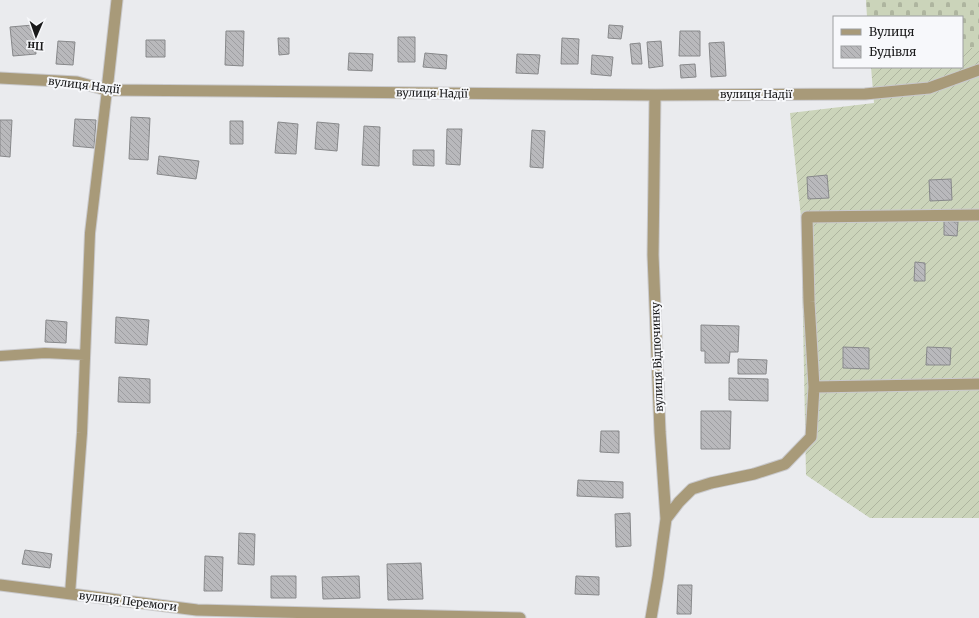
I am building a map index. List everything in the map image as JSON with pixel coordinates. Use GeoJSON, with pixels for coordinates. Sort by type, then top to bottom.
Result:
{"type":"FeatureCollection","features":[{"type":"Feature","properties":{"kind":"street"},"geometry":{"type":"LineString","coordinates":[[107,90],[118,0]]}},
{"type":"Feature","properties":{"kind":"street","name":"вулиця Надії"},"geometry":{"type":"LineString","coordinates":[[0,78],[77,82],[107,90],[655,95],[865,94],[929,88],[979,70]]}},
{"type":"Feature","properties":{"kind":"street","name":"вулиця Відпочинку"},"geometry":{"type":"LineString","coordinates":[[650,618],[658,577],[666,519],[660,432],[653,254],[655,95]]}},
{"type":"Feature","properties":{"kind":"street"},"geometry":{"type":"LineString","coordinates":[[666,519],[679,502],[692,489],[710,483],[754,474],[785,464],[811,437],[814,387],[809,302],[808,217],[979,215]]}},
{"type":"Feature","properties":{"kind":"street"},"geometry":{"type":"LineString","coordinates":[[814,387],[979,384]]}},
{"type":"Feature","properties":{"kind":"street","name":"вулиця Перемоги"},"geometry":{"type":"LineString","coordinates":[[0,585],[197,610],[520,618]]}},
{"type":"Feature","properties":{"kind":"lane"},"geometry":{"type":"LineString","coordinates":[[70,594],[82,433],[90,233],[107,90]]}},
{"type":"Feature","properties":{"kind":"lane"},"geometry":{"type":"LineString","coordinates":[[0,356],[45,353],[85,355]]}},
{"type":"Feature","properties":{"kind":"green space"},"geometry":{"type":"Polygon","coordinates":[[[866,0],[979,0],[979,48],[963,48],[963,16],[867,16],[866,0]]]}},
{"type":"Feature","properties":{"kind":"green space"},"geometry":{"type":"Polygon","coordinates":[[[963,48],[979,48],[979,518],[870,518],[806,475],[801,217],[790,113],[874,103],[871,68],[963,68],[963,48]]]}},
{"type":"Feature","properties":{"kind":"building"},"geometry":{"type":"Polygon","coordinates":[[[33,25],[36,54],[13,56],[10,27],[33,25]]]}},
{"type":"Feature","properties":{"kind":"building"},"geometry":{"type":"Polygon","coordinates":[[[609,25],[623,26],[621,39],[608,38],[609,25]]]}},
{"type":"Feature","properties":{"kind":"building"},"geometry":{"type":"Polygon","coordinates":[[[226,31],[244,31],[243,66],[225,65],[226,31]]]}},
{"type":"Feature","properties":{"kind":"building"},"geometry":{"type":"Polygon","coordinates":[[[680,31],[700,31],[700,56],[679,56],[680,31]]]}},
{"type":"Feature","properties":{"kind":"building"},"geometry":{"type":"Polygon","coordinates":[[[398,37],[415,37],[415,62],[398,62],[398,37]]]}},
{"type":"Feature","properties":{"kind":"building"},"geometry":{"type":"Polygon","coordinates":[[[278,38],[289,38],[289,54],[279,55],[278,38]]]}},
{"type":"Feature","properties":{"kind":"building"},"geometry":{"type":"Polygon","coordinates":[[[562,38],[579,39],[578,64],[561,64],[562,38]]]}},
{"type":"Feature","properties":{"kind":"building"},"geometry":{"type":"Polygon","coordinates":[[[146,40],[165,40],[165,57],[146,57],[146,40]]]}},
{"type":"Feature","properties":{"kind":"building"},"geometry":{"type":"Polygon","coordinates":[[[58,41],[75,42],[73,65],[56,64],[58,41]]]}},
{"type":"Feature","properties":{"kind":"building"},"geometry":{"type":"Polygon","coordinates":[[[661,41],[663,66],[649,68],[647,42],[661,41]]]}},
{"type":"Feature","properties":{"kind":"building"},"geometry":{"type":"Polygon","coordinates":[[[724,42],[726,76],[711,77],[709,43],[724,42]]]}},
{"type":"Feature","properties":{"kind":"building"},"geometry":{"type":"Polygon","coordinates":[[[640,43],[642,64],[632,64],[630,44],[640,43]]]}},
{"type":"Feature","properties":{"kind":"building"},"geometry":{"type":"Polygon","coordinates":[[[349,53],[373,54],[372,71],[348,70],[349,53]]]}},
{"type":"Feature","properties":{"kind":"building"},"geometry":{"type":"Polygon","coordinates":[[[425,53],[447,55],[446,69],[423,67],[425,53]]]}},
{"type":"Feature","properties":{"kind":"building"},"geometry":{"type":"Polygon","coordinates":[[[517,54],[540,55],[538,74],[516,73],[517,54]]]}},
{"type":"Feature","properties":{"kind":"building"},"geometry":{"type":"Polygon","coordinates":[[[592,55],[613,57],[611,76],[591,74],[592,55]]]}},
{"type":"Feature","properties":{"kind":"building"},"geometry":{"type":"Polygon","coordinates":[[[695,64],[696,77],[681,78],[680,65],[695,64]]]}},
{"type":"Feature","properties":{"kind":"building"},"geometry":{"type":"Polygon","coordinates":[[[131,117],[150,118],[148,160],[129,159],[131,117]]]}},
{"type":"Feature","properties":{"kind":"building"},"geometry":{"type":"Polygon","coordinates":[[[75,119],[96,120],[94,148],[73,146],[75,119]]]}},
{"type":"Feature","properties":{"kind":"building"},"geometry":{"type":"Polygon","coordinates":[[[0,120],[12,120],[10,157],[0,156],[0,120]]]}},
{"type":"Feature","properties":{"kind":"building"},"geometry":{"type":"Polygon","coordinates":[[[230,121],[243,121],[243,144],[230,144],[230,121]]]}},
{"type":"Feature","properties":{"kind":"building"},"geometry":{"type":"Polygon","coordinates":[[[278,122],[298,124],[296,154],[275,153],[278,122]]]}},
{"type":"Feature","properties":{"kind":"building"},"geometry":{"type":"Polygon","coordinates":[[[317,122],[339,124],[337,151],[315,149],[317,122]]]}},
{"type":"Feature","properties":{"kind":"building"},"geometry":{"type":"Polygon","coordinates":[[[364,126],[380,127],[379,166],[362,165],[364,126]]]}},
{"type":"Feature","properties":{"kind":"building"},"geometry":{"type":"Polygon","coordinates":[[[447,129],[462,129],[460,165],[446,164],[447,129]]]}},
{"type":"Feature","properties":{"kind":"building"},"geometry":{"type":"Polygon","coordinates":[[[532,130],[545,131],[543,168],[530,167],[532,130]]]}},
{"type":"Feature","properties":{"kind":"building"},"geometry":{"type":"Polygon","coordinates":[[[413,150],[434,150],[434,166],[413,165],[413,150]]]}},
{"type":"Feature","properties":{"kind":"building"},"geometry":{"type":"Polygon","coordinates":[[[159,156],[199,161],[196,179],[157,174],[159,156]]]}},
{"type":"Feature","properties":{"kind":"building"},"geometry":{"type":"Polygon","coordinates":[[[827,175],[829,198],[808,199],[807,177],[827,175]]]}},
{"type":"Feature","properties":{"kind":"building"},"geometry":{"type":"Polygon","coordinates":[[[951,179],[952,200],[930,201],[929,180],[951,179]]]}},
{"type":"Feature","properties":{"kind":"building"},"geometry":{"type":"Polygon","coordinates":[[[944,221],[958,222],[957,236],[944,235],[944,221]]]}},
{"type":"Feature","properties":{"kind":"building"},"geometry":{"type":"Polygon","coordinates":[[[915,262],[925,263],[925,281],[914,281],[915,262]]]}},
{"type":"Feature","properties":{"kind":"building"},"geometry":{"type":"Polygon","coordinates":[[[116,317],[149,320],[147,345],[115,343],[116,317]]]}},
{"type":"Feature","properties":{"kind":"building"},"geometry":{"type":"Polygon","coordinates":[[[46,320],[67,322],[66,343],[45,342],[46,320]]]}},
{"type":"Feature","properties":{"kind":"building"},"geometry":{"type":"Polygon","coordinates":[[[701,325],[739,326],[738,352],[730,352],[729,363],[705,363],[705,351],[701,351],[701,325]]]}},
{"type":"Feature","properties":{"kind":"building"},"geometry":{"type":"Polygon","coordinates":[[[843,347],[869,348],[869,369],[843,368],[843,347]]]}},
{"type":"Feature","properties":{"kind":"building"},"geometry":{"type":"Polygon","coordinates":[[[927,347],[951,348],[950,365],[926,365],[927,347]]]}},
{"type":"Feature","properties":{"kind":"building"},"geometry":{"type":"Polygon","coordinates":[[[738,359],[767,360],[766,374],[738,374],[738,359]]]}},
{"type":"Feature","properties":{"kind":"building"},"geometry":{"type":"Polygon","coordinates":[[[119,377],[150,379],[150,403],[118,402],[119,377]]]}},
{"type":"Feature","properties":{"kind":"building"},"geometry":{"type":"Polygon","coordinates":[[[729,378],[768,379],[768,401],[729,400],[729,378]]]}},
{"type":"Feature","properties":{"kind":"building"},"geometry":{"type":"Polygon","coordinates":[[[701,411],[731,411],[730,449],[701,449],[701,411]]]}},
{"type":"Feature","properties":{"kind":"building"},"geometry":{"type":"Polygon","coordinates":[[[601,431],[619,431],[619,453],[600,452],[601,431]]]}},
{"type":"Feature","properties":{"kind":"building"},"geometry":{"type":"Polygon","coordinates":[[[578,480],[623,482],[623,498],[577,496],[578,480]]]}},
{"type":"Feature","properties":{"kind":"building"},"geometry":{"type":"Polygon","coordinates":[[[630,513],[631,546],[616,547],[615,514],[630,513]]]}},
{"type":"Feature","properties":{"kind":"building"},"geometry":{"type":"Polygon","coordinates":[[[239,533],[255,534],[254,565],[238,564],[239,533]]]}},
{"type":"Feature","properties":{"kind":"building"},"geometry":{"type":"Polygon","coordinates":[[[25,550],[52,554],[50,568],[22,564],[25,550]]]}},
{"type":"Feature","properties":{"kind":"building"},"geometry":{"type":"Polygon","coordinates":[[[205,556],[223,557],[222,591],[204,591],[205,556]]]}},
{"type":"Feature","properties":{"kind":"building"},"geometry":{"type":"Polygon","coordinates":[[[421,563],[423,599],[388,600],[387,564],[421,563]]]}},
{"type":"Feature","properties":{"kind":"building"},"geometry":{"type":"Polygon","coordinates":[[[271,576],[296,576],[296,598],[271,598],[271,576]]]}},
{"type":"Feature","properties":{"kind":"building"},"geometry":{"type":"Polygon","coordinates":[[[359,576],[360,598],[323,599],[322,577],[359,576]]]}},
{"type":"Feature","properties":{"kind":"building"},"geometry":{"type":"Polygon","coordinates":[[[576,576],[599,577],[599,595],[575,594],[576,576]]]}},
{"type":"Feature","properties":{"kind":"building"},"geometry":{"type":"Polygon","coordinates":[[[678,585],[692,585],[691,614],[677,614],[678,585]]]}}]}
